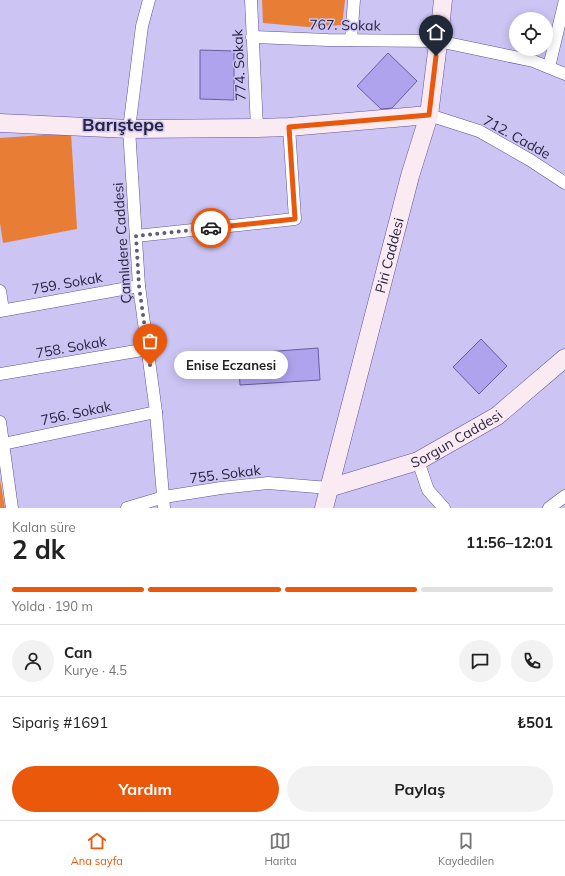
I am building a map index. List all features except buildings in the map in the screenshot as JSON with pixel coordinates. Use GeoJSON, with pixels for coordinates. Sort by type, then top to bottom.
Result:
{"type":"FeatureCollection","features":[{"type":"Feature","properties":{"kind":"street","name":"Çamlıdere Caddesi"},"geometry":{"type":"LineString","coordinates":[[149,0],[142,26],[129,129],[139,286],[156,412],[164,503]]}},
{"type":"Feature","properties":{"kind":"street","name":"774. Sokak"},"geometry":{"type":"LineString","coordinates":[[251,0],[257,128]]}},
{"type":"Feature","properties":{"kind":"street"},"geometry":{"type":"LineString","coordinates":[[351,40],[354,0]]}},
{"type":"Feature","properties":{"kind":"street","name":"Piri Caddesi"},"geometry":{"type":"LineString","coordinates":[[324,508],[410,176],[429,115],[443,0]]}},
{"type":"Feature","properties":{"kind":"street"},"geometry":{"type":"LineString","coordinates":[[549,67],[565,0]]}},
{"type":"Feature","properties":{"kind":"street","name":"767. Sokak"},"geometry":{"type":"LineString","coordinates":[[252,37],[438,41],[533,61],[565,74]]}},
{"type":"Feature","properties":{"kind":"street"},"geometry":{"type":"LineString","coordinates":[[0,123],[129,129],[257,128],[289,127],[429,115]]}},
{"type":"Feature","properties":{"kind":"street","name":"712. Cadde"},"geometry":{"type":"LineString","coordinates":[[429,115],[479,131],[530,160],[565,183]]}},
{"type":"Feature","properties":{"kind":"street"},"geometry":{"type":"LineString","coordinates":[[136,236],[295,219],[289,127]]}},
{"type":"Feature","properties":{"kind":"street","name":"759. Sokak"},"geometry":{"type":"LineString","coordinates":[[2,310],[139,286]]}},
{"type":"Feature","properties":{"kind":"street"},"geometry":{"type":"LineString","coordinates":[[0,291],[2,310]]}},
{"type":"Feature","properties":{"kind":"street","name":"758. Sokak"},"geometry":{"type":"LineString","coordinates":[[0,374],[148,349]]}},
{"type":"Feature","properties":{"kind":"street","name":"Sorgun Caddesi"},"geometry":{"type":"LineString","coordinates":[[329,488],[418,461],[497,416],[565,358]]}},
{"type":"Feature","properties":{"kind":"street","name":"756. Sokak"},"geometry":{"type":"LineString","coordinates":[[3,444],[156,412]]}},
{"type":"Feature","properties":{"kind":"street"},"geometry":{"type":"LineString","coordinates":[[0,422],[12,508]]}},
{"type":"Feature","properties":{"kind":"street"},"geometry":{"type":"LineString","coordinates":[[418,461],[428,490],[444,508]]}},
{"type":"Feature","properties":{"kind":"street","name":"755. Sokak"},"geometry":{"type":"LineString","coordinates":[[127,508],[164,503],[221,488],[268,484],[329,488]]}},
{"type":"Feature","properties":{"kind":"street"},"geometry":{"type":"LineString","coordinates":[[549,508],[565,496]]}},
{"type":"Feature","properties":{"kind":"shaded area"},"geometry":{"type":"Polygon","coordinates":[[[262,0],[345,0],[342,25],[308,27],[263,23],[262,0]]]}},
{"type":"Feature","properties":{"kind":"shaded area"},"geometry":{"type":"Polygon","coordinates":[[[71,133],[77,229],[3,243],[0,223],[0,138],[71,133]]]}},
{"type":"Feature","properties":{"kind":"shaded area"},"geometry":{"type":"Polygon","coordinates":[[[0,479],[5,508],[0,508],[0,479]]]}},
{"type":"Feature","properties":{"kind":"way so far"},"geometry":{"type":"LineString","coordinates":[[150,365],[139,286],[136,236],[211,228]]}},
{"type":"Feature","properties":{"kind":"place","name":"Enise Eczanesi"},"geometry":{"type":"Point","coordinates":[150,365]}},
{"type":"Feature","properties":{"kind":"district","name":"Barıştepe"},"geometry":{"type":"Point","coordinates":[123,124]}},
{"type":"Feature","properties":{"kind":"route"},"geometry":{"type":"LineString","coordinates":[[211,228],[295,219],[289,127],[429,115],[436,56]]}}]}
